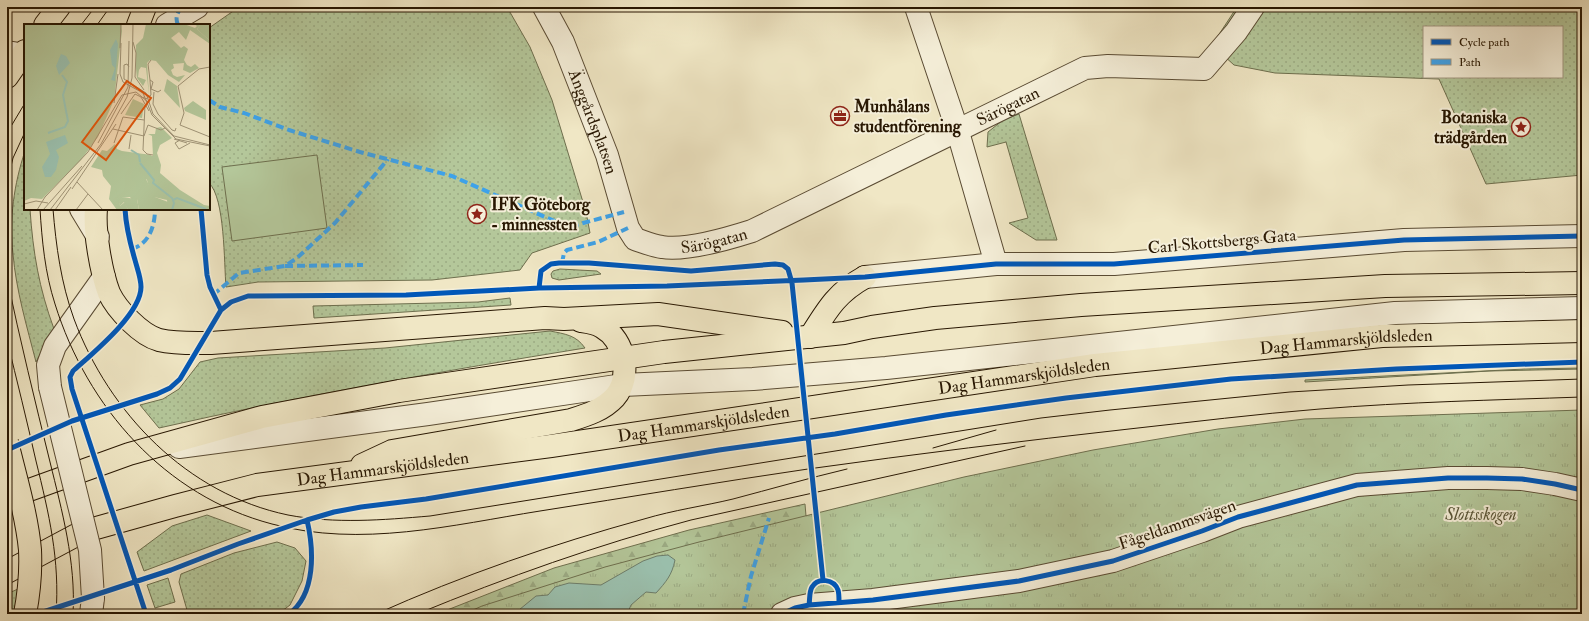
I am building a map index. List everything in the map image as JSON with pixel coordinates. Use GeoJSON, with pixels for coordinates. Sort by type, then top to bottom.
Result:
{"type":"FeatureCollection","features":[{"type":"Feature","properties":{"kind":"main road"},"geometry":{"type":"LineString","coordinates":[[46,24],[59,7]]}},
{"type":"Feature","properties":{"kind":"main road"},"geometry":{"type":"LineString","coordinates":[[7,77],[20,53]]}},
{"type":"Feature","properties":{"kind":"main road"},"geometry":{"type":"LineString","coordinates":[[96,210],[98,237],[104,277],[110,295],[127,318],[140,330],[158,340],[185,343],[211,343],[544,318],[658,314],[810,337]]}},
{"type":"Feature","properties":{"kind":"main road"},"geometry":{"type":"LineString","coordinates":[[810,337],[830,305],[852,284],[865,277]]}},
{"type":"Feature","properties":{"kind":"main road"},"geometry":{"type":"LineString","coordinates":[[7,498],[129,454],[262,417],[399,391],[664,352],[844,333],[872,327],[935,318],[1081,305],[1385,286],[1582,283]]}},
{"type":"Feature","properties":{"kind":"main road"},"geometry":{"type":"LineString","coordinates":[[342,474],[392,451],[571,420],[593,413],[606,406],[623,385],[623,358],[618,343],[612,334],[602,327],[590,322],[564,318]]}},
{"type":"Feature","properties":{"kind":"main road","name":"Dag Hammarskjöldsleden"},"geometry":{"type":"LineString","coordinates":[[7,572],[82,532],[256,485],[551,446],[1095,365],[1382,336],[1582,332]]}},
{"type":"Feature","properties":{"kind":"main road"},"geometry":{"type":"LineString","coordinates":[[7,442],[30,549],[30,576],[25,614]]}},
{"type":"Feature","properties":{"kind":"street"},"geometry":{"type":"LineString","coordinates":[[169,24],[197,7]]}},
{"type":"Feature","properties":{"kind":"street","name":"Änggårdsplatsen"},"geometry":{"type":"LineString","coordinates":[[544,7],[562,42],[604,148],[628,228],[635,239]]}},
{"type":"Feature","properties":{"kind":"street"},"geometry":{"type":"LineString","coordinates":[[916,7],[958,132],[996,264]]}},
{"type":"Feature","properties":{"kind":"street","name":"Särögatan"},"geometry":{"type":"LineString","coordinates":[[635,239],[663,248],[682,247],[728,239],[752,231],[958,132],[1085,68],[1108,66],[1204,69],[1236,32],[1253,7]]}},
{"type":"Feature","properties":{"kind":"street"},"geometry":{"type":"LineString","coordinates":[[141,17],[154,24]]}},
{"type":"Feature","properties":{"kind":"street"},"geometry":{"type":"LineString","coordinates":[[82,210],[98,237]]}},
{"type":"Feature","properties":{"kind":"street","name":"Carl Skottsbergs Gata"},"geometry":{"type":"LineString","coordinates":[[865,277],[996,264],[1114,264],[1404,240],[1582,236]]}},
{"type":"Feature","properties":{"kind":"street"},"geometry":{"type":"LineString","coordinates":[[92,606],[90,550],[50,388],[48,365],[55,346],[104,277]]}},
{"type":"Feature","properties":{"kind":"street"},"geometry":{"type":"LineString","coordinates":[[129,454],[428,414],[623,385],[753,379],[886,368],[1395,313],[1582,308]]}},
{"type":"Feature","properties":{"kind":"street","name":"Fågeldammsvägen"},"geometry":{"type":"LineString","coordinates":[[782,614],[795,608],[809,605],[873,600],[1019,581],[1113,561],[1202,531],[1238,517],[1357,485],[1448,478],[1487,478],[1522,479],[1582,490]]}},
{"type":"Feature","properties":{"kind":"green space"},"geometry":{"type":"Polygon","coordinates":[[[239,7],[507,7],[530,47],[552,100],[586,212],[590,233],[532,253],[520,270],[432,280],[258,282],[226,287],[221,216],[218,202],[210,185],[210,27],[239,7]]]}},
{"type":"Feature","properties":{"kind":"green space","name":"Botaniska trädgården"},"geometry":{"type":"Polygon","coordinates":[[[1237,7],[1582,7],[1582,175],[1486,184],[1439,79],[1275,73],[1234,65],[1212,45],[1237,7]]]}},
{"type":"Feature","properties":{"kind":"green space"},"geometry":{"type":"Polygon","coordinates":[[[1019,114],[1057,240],[1036,240],[1009,223],[1028,218],[1006,142],[987,147],[988,132],[1003,120],[1019,114]]]}},
{"type":"Feature","properties":{"kind":"green space"},"geometry":{"type":"Polygon","coordinates":[[[24,154],[24,210],[30,210],[33,241],[41,285],[54,329],[36,362],[19,295],[14,268],[12,215],[15,189],[24,154]]]}},
{"type":"Feature","properties":{"kind":"green space"},"geometry":{"type":"Polygon","coordinates":[[[317,155],[327,228],[232,241],[222,167],[317,155]]]}},
{"type":"Feature","properties":{"kind":"green space"},"geometry":{"type":"Polygon","coordinates":[[[560,269],[597,271],[601,274],[559,280],[552,278],[551,274],[553,271],[560,269]]]}},
{"type":"Feature","properties":{"kind":"green space"},"geometry":{"type":"Polygon","coordinates":[[[510,298],[511,305],[314,318],[313,306],[478,302],[510,298]]]}},
{"type":"Feature","properties":{"kind":"green space"},"geometry":{"type":"Polygon","coordinates":[[[550,331],[565,334],[574,338],[578,340],[585,348],[265,405],[159,428],[140,405],[163,399],[179,389],[200,362],[218,358],[385,348],[550,331]]]}},
{"type":"Feature","properties":{"kind":"green space"},"geometry":{"type":"Polygon","coordinates":[[[1582,368],[1489,371],[1305,382],[1305,380],[1525,369],[1582,368]]]}},
{"type":"Feature","properties":{"kind":"green space","name":"Slottsskogen"},"geometry":{"type":"Polygon","coordinates":[[[1582,410],[1582,614],[464,614],[482,606],[605,567],[699,542],[964,477],[1093,450],[1218,429],[1305,419],[1582,410]]]}},
{"type":"Feature","properties":{"kind":"green space"},"geometry":{"type":"Polygon","coordinates":[[[805,504],[810,564],[514,614],[437,614],[554,568],[689,530],[805,504]]]}},
{"type":"Feature","properties":{"kind":"green space"},"geometry":{"type":"Polygon","coordinates":[[[207,515],[251,531],[144,571],[137,552],[172,526],[207,515]]]}},
{"type":"Feature","properties":{"kind":"green space"},"geometry":{"type":"Polygon","coordinates":[[[277,542],[295,548],[306,561],[302,581],[290,605],[278,614],[175,614],[187,610],[179,582],[181,574],[234,553],[277,542]]]}},
{"type":"Feature","properties":{"kind":"green space"},"geometry":{"type":"Polygon","coordinates":[[[168,578],[175,602],[155,608],[147,585],[168,578]]]}},
{"type":"Feature","properties":{"kind":"green space"},"geometry":{"type":"Polygon","coordinates":[[[20,588],[15,614],[7,614],[7,594],[20,588]]]}},
{"type":"Feature","properties":{"kind":"shaded area"},"geometry":{"type":"Polygon","coordinates":[[[668,555],[675,560],[666,582],[656,593],[646,592],[631,605],[628,612],[625,614],[567,614],[557,612],[553,614],[514,614],[536,596],[548,595],[555,587],[569,583],[601,585],[643,561],[657,556],[668,555]]]}},
{"type":"Feature","properties":{"kind":"tram line"},"geometry":{"type":"LineString","coordinates":[[82,24],[95,7]]}},
{"type":"Feature","properties":{"kind":"tram line"},"geometry":{"type":"LineString","coordinates":[[98,24],[110,7]]}},
{"type":"Feature","properties":{"kind":"tram line"},"geometry":{"type":"LineString","coordinates":[[7,133],[24,105]]}},
{"type":"Feature","properties":{"kind":"tram line"},"geometry":{"type":"LineString","coordinates":[[7,183],[13,158],[24,134]]}},
{"type":"Feature","properties":{"kind":"tram line"},"geometry":{"type":"LineString","coordinates":[[40,210],[44,257],[49,281],[55,304],[69,342],[87,378],[110,411],[135,442],[165,469],[197,492],[233,511],[272,524],[305,531],[339,534],[373,534],[440,528],[708,484],[848,463],[1248,416],[1320,409],[1385,405],[1582,397]]}},
{"type":"Feature","properties":{"kind":"tram line"},"geometry":{"type":"LineString","coordinates":[[53,210],[60,264],[69,305],[74,319],[89,354],[108,386],[130,417],[156,444],[185,469],[217,489],[251,504],[288,515],[323,520],[395,519],[430,516],[1041,418],[1110,410],[1290,392],[1408,385],[1582,379]]}},
{"type":"Feature","properties":{"kind":"tram line"},"geometry":{"type":"LineString","coordinates":[[7,278],[67,537],[72,575],[73,614]]}},
{"type":"Feature","properties":{"kind":"tram line"},"geometry":{"type":"LineString","coordinates":[[7,340],[49,518],[55,556],[57,594],[56,614]]}},
{"type":"Feature","properties":{"kind":"tram line"},"geometry":{"type":"LineString","coordinates":[[933,448],[996,430]]}},
{"type":"Feature","properties":{"kind":"tram line"},"geometry":{"type":"LineString","coordinates":[[417,614],[552,562],[691,520],[1025,446]]}},
{"type":"Feature","properties":{"kind":"tram line"},"geometry":{"type":"LineString","coordinates":[[376,614],[475,573],[576,539],[655,516],[733,499],[847,469]]}},
{"type":"Feature","properties":{"kind":"marked path"},"geometry":{"type":"LineString","coordinates":[[178,24],[177,16],[181,7]]}},
{"type":"Feature","properties":{"kind":"marked path"},"geometry":{"type":"LineString","coordinates":[[210,101],[220,107],[244,113],[289,130],[360,152],[452,176],[561,224],[576,225],[624,212]]}},
{"type":"Feature","properties":{"kind":"marked path"},"geometry":{"type":"LineString","coordinates":[[213,295],[239,273],[285,266],[297,258],[335,223],[388,159]]}},
{"type":"Feature","properties":{"kind":"marked path"},"geometry":{"type":"LineString","coordinates":[[132,249],[143,243],[150,234],[154,222],[155,210]]}},
{"type":"Feature","properties":{"kind":"marked path"},"geometry":{"type":"LineString","coordinates":[[562,263],[564,253],[567,250],[598,242],[628,228]]}},
{"type":"Feature","properties":{"kind":"marked path"},"geometry":{"type":"LineString","coordinates":[[285,266],[363,265]]}},
{"type":"Feature","properties":{"kind":"marked path"},"geometry":{"type":"LineString","coordinates":[[743,614],[751,576],[769,518]]}},
{"type":"Feature","properties":{"kind":"cycle path"},"geometry":{"type":"LineString","coordinates":[[125,210],[128,234],[140,280],[141,287],[139,298],[125,321],[103,344],[73,371],[70,377],[72,389],[146,614]]}},
{"type":"Feature","properties":{"kind":"cycle path"},"geometry":{"type":"LineString","coordinates":[[201,210],[207,275],[210,287],[221,310]]}},
{"type":"Feature","properties":{"kind":"cycle path"},"geometry":{"type":"LineString","coordinates":[[7,450],[72,421],[157,394],[170,388],[180,379],[221,310],[231,302],[248,296],[406,295],[539,288],[667,286],[804,280],[865,277],[996,264],[1114,264],[1404,240],[1582,236]]}},
{"type":"Feature","properties":{"kind":"cycle path"},"geometry":{"type":"LineString","coordinates":[[539,288],[541,271],[551,264],[559,263],[589,263],[691,271],[775,264],[783,265],[788,269],[792,283],[823,580]]}},
{"type":"Feature","properties":{"kind":"cycle path"},"geometry":{"type":"LineString","coordinates":[[37,614],[171,570],[238,544],[307,520],[334,512],[361,507],[426,499],[719,450],[835,434],[946,415],[1066,398],[1231,379],[1396,369],[1582,362]]}},
{"type":"Feature","properties":{"kind":"cycle path"},"geometry":{"type":"LineString","coordinates":[[782,614],[795,608],[809,605],[873,600],[1019,581],[1113,561],[1202,531],[1238,517],[1357,485],[1448,478],[1487,478],[1522,479],[1582,490]]}},
{"type":"Feature","properties":{"kind":"cycle path"},"geometry":{"type":"LineString","coordinates":[[289,614],[298,605],[304,595],[311,571],[311,545],[307,520]]}},
{"type":"Feature","properties":{"kind":"cycle path"},"geometry":{"type":"LineString","coordinates":[[809,605],[812,587],[818,582],[822,581],[833,583],[836,586],[839,602]]}},
{"type":"Feature","properties":{"kind":"place","name":"Munhålans studentförening"},"geometry":{"type":"Point","coordinates":[840,116]}},
{"type":"Feature","properties":{"kind":"place","name":"Botaniska trädgården"},"geometry":{"type":"Point","coordinates":[1521,127]}},
{"type":"Feature","properties":{"kind":"place","name":"IFK Göteborg - minnessten"},"geometry":{"type":"Point","coordinates":[477,214]}}]}
